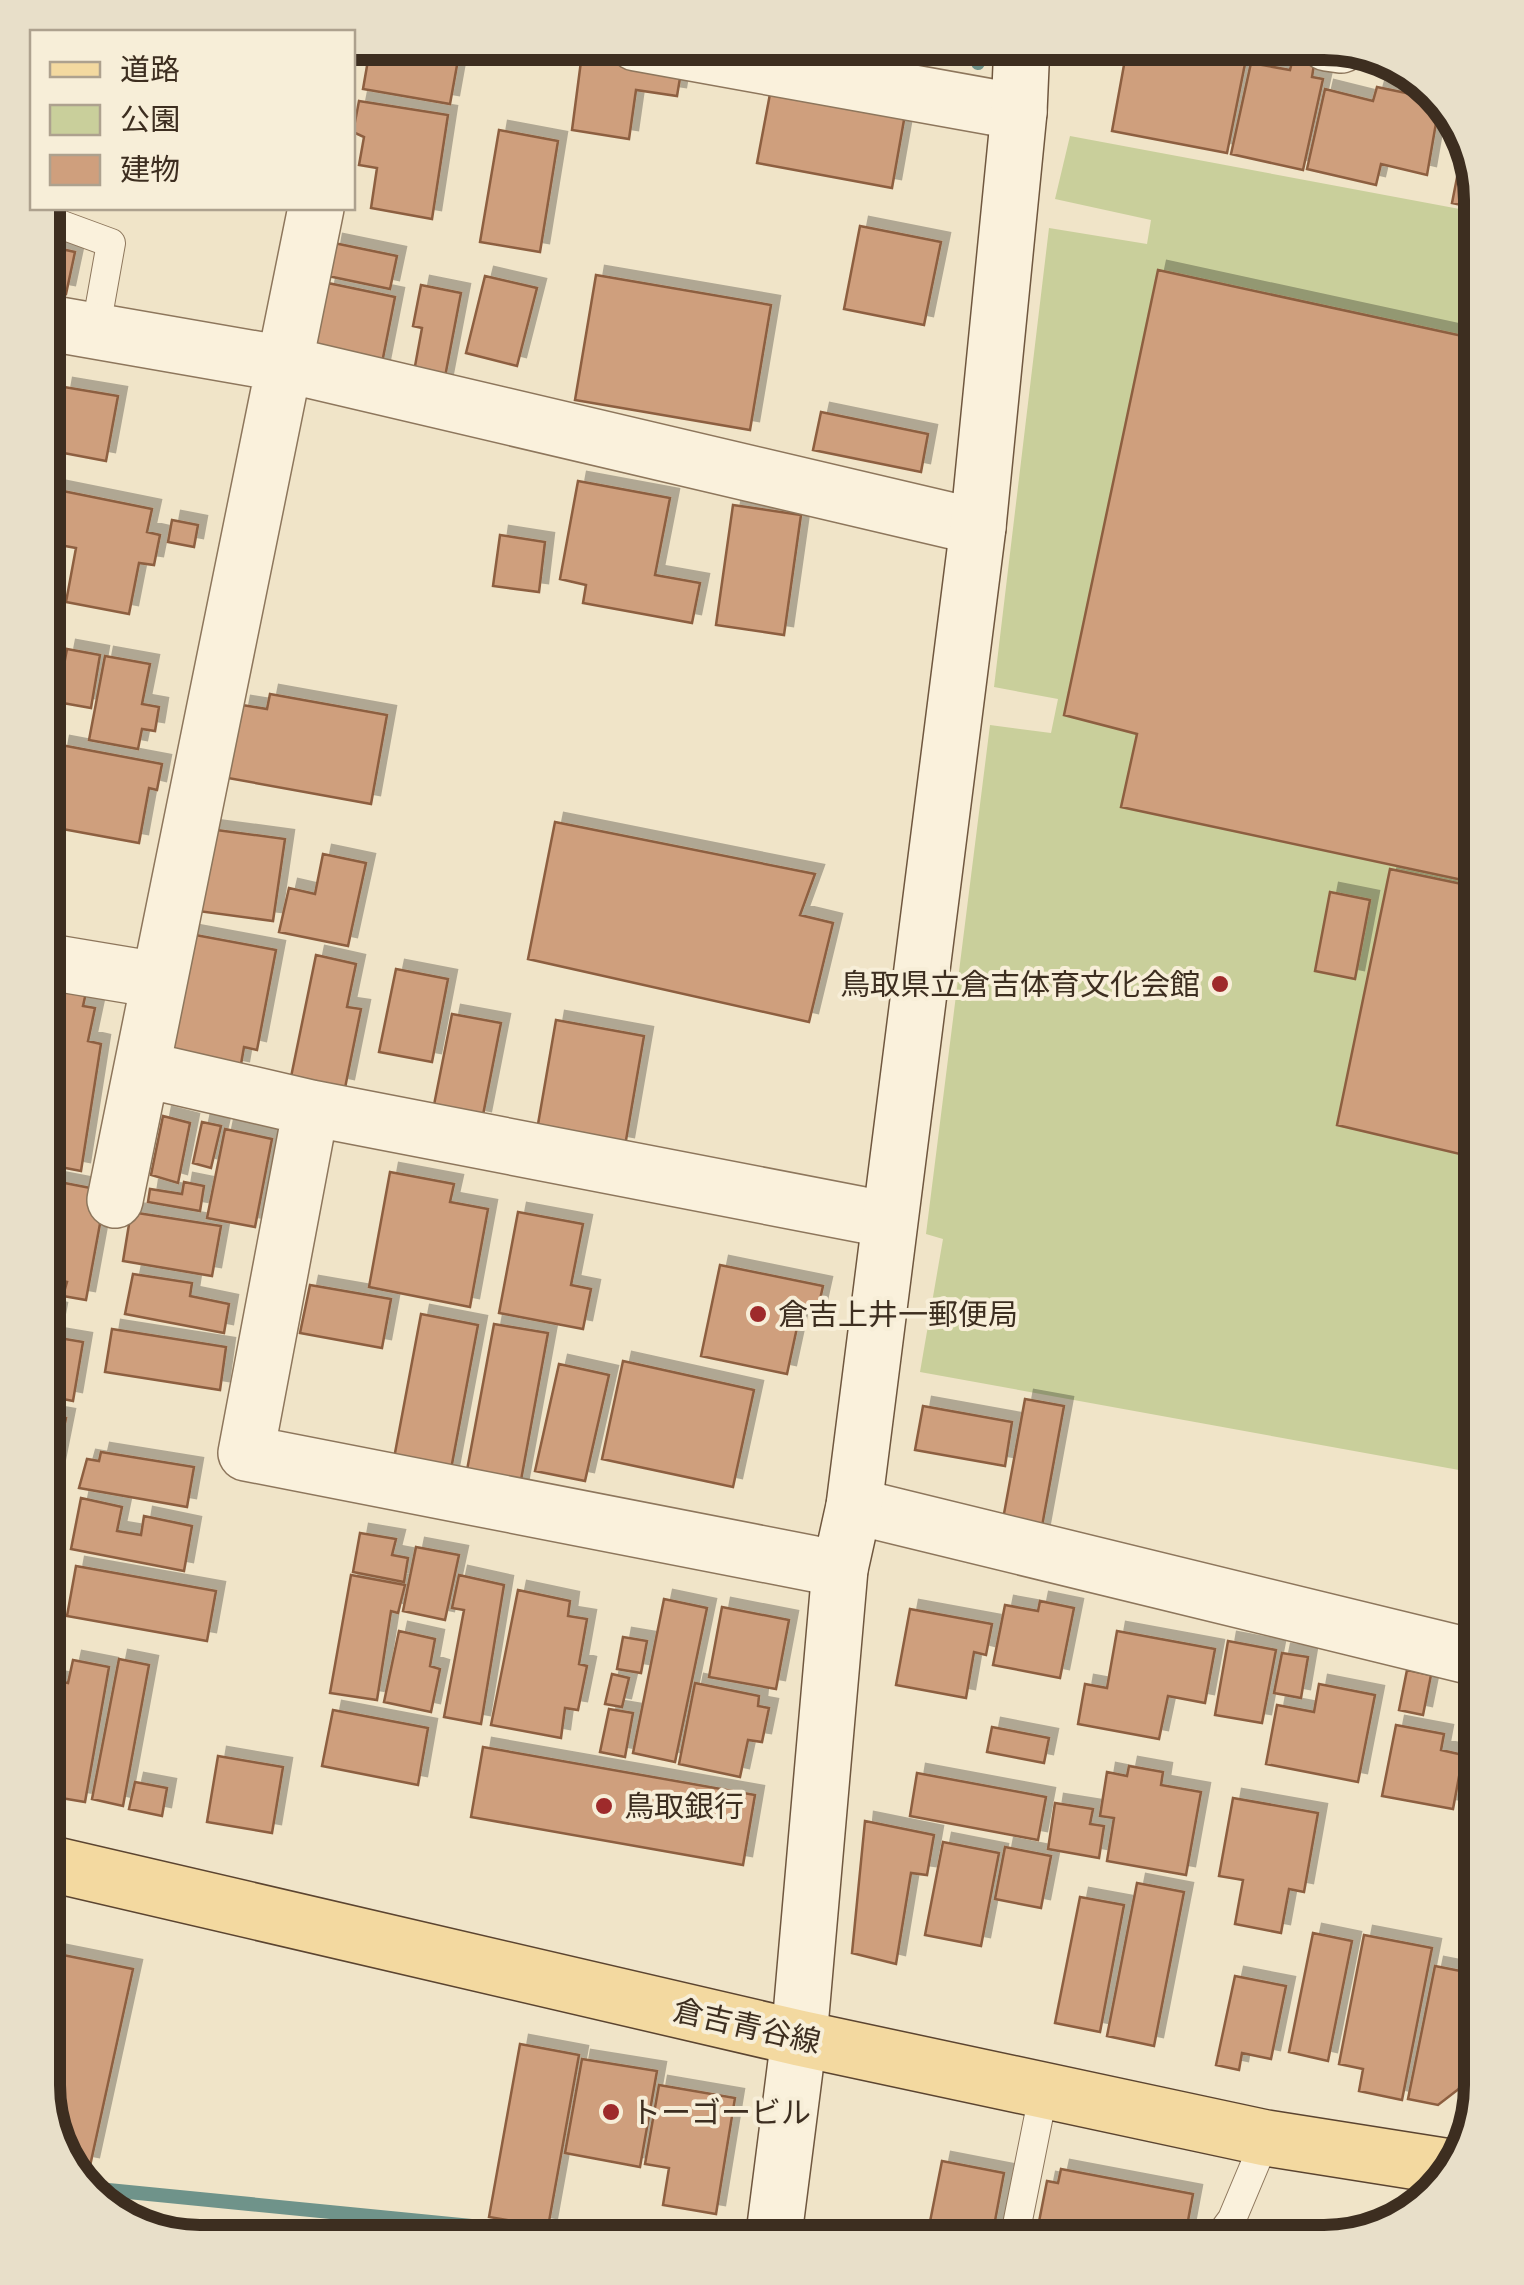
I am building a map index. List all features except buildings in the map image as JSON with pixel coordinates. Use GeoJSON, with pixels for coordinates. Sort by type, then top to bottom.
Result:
{"type":"FeatureCollection","features":[{"type":"Feature","properties":{"kind":"main road","name":"倉吉青谷線"},"geometry":{"type":"LineString","coordinates":[[60,1866],[799,2038],[1276,2140],[1438,2165]]}},
{"type":"Feature","properties":{"kind":"street"},"geometry":{"type":"LineString","coordinates":[[734,60],[1019,112]]}},
{"type":"Feature","properties":{"kind":"street"},"geometry":{"type":"LineString","coordinates":[[775,2225],[799,2038],[840,1569],[854,1506],[978,526],[1021,60]]}},
{"type":"Feature","properties":{"kind":"street"},"geometry":{"type":"LineString","coordinates":[[116,1200],[316,210]]}},
{"type":"Feature","properties":{"kind":"street"},"geometry":{"type":"LineString","coordinates":[[69,327],[284,364],[978,526]]}},
{"type":"Feature","properties":{"kind":"street"},"geometry":{"type":"LineString","coordinates":[[60,964],[158,980]]}},
{"type":"Feature","properties":{"kind":"street"},"geometry":{"type":"LineString","coordinates":[[142,1069],[311,1108],[889,1220]]}},
{"type":"Feature","properties":{"kind":"street"},"geometry":{"type":"LineString","coordinates":[[311,1108],[246,1453],[840,1569]]}},
{"type":"Feature","properties":{"kind":"street"},"geometry":{"type":"LineString","coordinates":[[854,1506],[1464,1655]]}},
{"type":"Feature","properties":{"kind":"lane"},"geometry":{"type":"LineString","coordinates":[[60,224],[111,243],[69,327]]}},
{"type":"Feature","properties":{"kind":"lane"},"geometry":{"type":"LineString","coordinates":[[1018,2225],[1051,2092]]}},
{"type":"Feature","properties":{"kind":"lane"},"geometry":{"type":"LineString","coordinates":[[1029,2225],[1051,2092]]}},
{"type":"Feature","properties":{"kind":"lane"},"geometry":{"type":"LineString","coordinates":[[1228,2225],[1276,2140]]}},
{"type":"Feature","properties":{"kind":"lane"},"geometry":{"type":"LineString","coordinates":[[1241,2225],[1276,2140]]}},
{"type":"Feature","properties":{"kind":"green space","name":"鳥取県立倉吉体育文化会館"},"geometry":{"type":"Polygon","coordinates":[[[1070,136],[1464,210],[1464,1471],[920,1372],[943,1239],[926,1234],[990,725],[1051,733],[1058,699],[994,687],[1049,228],[1147,244],[1151,220],[1055,199],[1070,136]]]}},
{"type":"Feature","properties":{"kind":"waterway"},"geometry":{"type":"LineString","coordinates":[[108,2190],[461,2225]]}},
{"type":"Feature","properties":{"kind":"place","name":"鳥取県立倉吉体育文化会館"},"geometry":{"type":"Point","coordinates":[1220,984]}},
{"type":"Feature","properties":{"kind":"place","name":"倉吉上井一郵便局"},"geometry":{"type":"Point","coordinates":[758,1314]}},
{"type":"Feature","properties":{"kind":"place","name":"鳥取銀行"},"geometry":{"type":"Point","coordinates":[604,1806]}},
{"type":"Feature","properties":{"kind":"place","name":"トーゴービル"},"geometry":{"type":"Point","coordinates":[611,2112]}}]}
